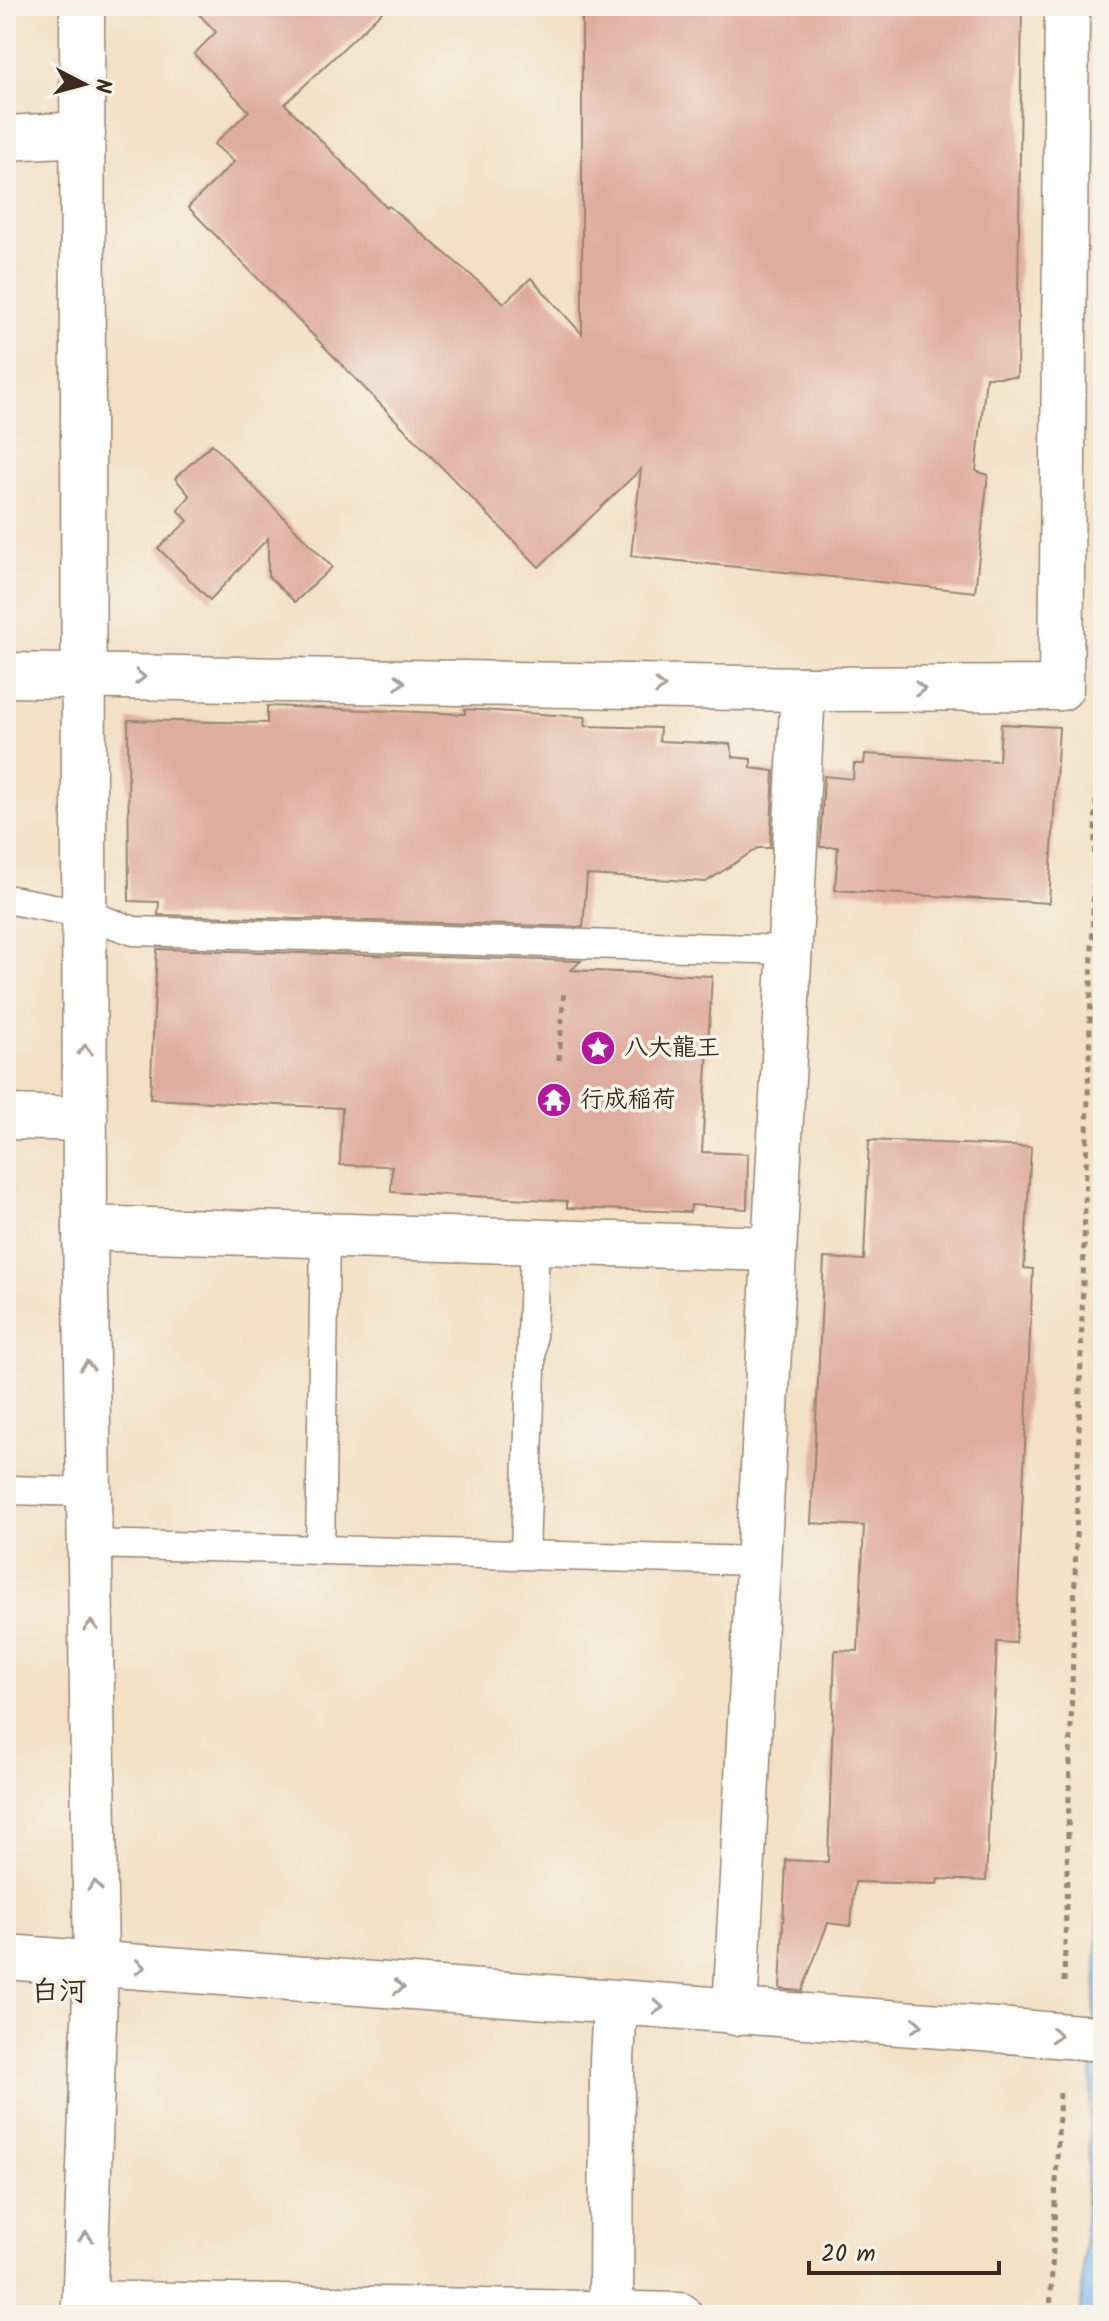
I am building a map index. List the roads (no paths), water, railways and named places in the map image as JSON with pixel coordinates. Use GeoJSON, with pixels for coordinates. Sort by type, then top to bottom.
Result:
{"type":"FeatureCollection","features":[{"type":"Feature","properties":{"kind":"street"},"geometry":{"type":"LineString","coordinates":[[82,6],[85,1228],[96,1964],[84,2309],[680,2315]]}},
{"type":"Feature","properties":{"kind":"street"},"geometry":{"type":"LineString","coordinates":[[6,675],[803,689],[1061,688],[1067,6]]}},
{"type":"Feature","properties":{"kind":"street"},"geometry":{"type":"LineString","coordinates":[[6,138],[83,134]]}},
{"type":"Feature","properties":{"kind":"street"},"geometry":{"type":"LineString","coordinates":[[735,2013],[803,689]]}},
{"type":"Feature","properties":{"kind":"street"},"geometry":{"type":"LineString","coordinates":[[6,1117],[85,1119]]}},
{"type":"Feature","properties":{"kind":"street"},"geometry":{"type":"LineString","coordinates":[[85,1228],[774,1249]]}},
{"type":"Feature","properties":{"kind":"street"},"geometry":{"type":"LineString","coordinates":[[6,1957],[1103,2039]]}},
{"type":"Feature","properties":{"kind":"street"},"geometry":{"type":"LineString","coordinates":[[611,2313],[615,2004]]}},
{"type":"Feature","properties":{"kind":"lane"},"geometry":{"type":"LineString","coordinates":[[6,899],[85,914],[134,931],[790,950]]}},
{"type":"Feature","properties":{"kind":"lane"},"geometry":{"type":"LineString","coordinates":[[320,1550],[325,1236]]}},
{"type":"Feature","properties":{"kind":"lane"},"geometry":{"type":"LineString","coordinates":[[525,1555],[535,1242]]}},
{"type":"Feature","properties":{"kind":"lane"},"geometry":{"type":"LineString","coordinates":[[6,1490],[89,1492]]}},
{"type":"Feature","properties":{"kind":"lane"},"geometry":{"type":"LineString","coordinates":[[90,1544],[758,1561]]}},
{"type":"Feature","properties":{"kind":"water"},"geometry":{"type":"Polygon","coordinates":[[[1103,1817],[1103,2315],[1081,2315],[1103,1817]]]}},
{"type":"Feature","properties":{"kind":"place","name":"八大龍王"},"geometry":{"type":"Point","coordinates":[598,1048]}},
{"type":"Feature","properties":{"kind":"place","name":"行成稲荷"},"geometry":{"type":"Point","coordinates":[554,1100]}},
{"type":"Feature","properties":{"kind":"district","name":"白河"},"geometry":{"type":"Point","coordinates":[59,1992]}}]}
